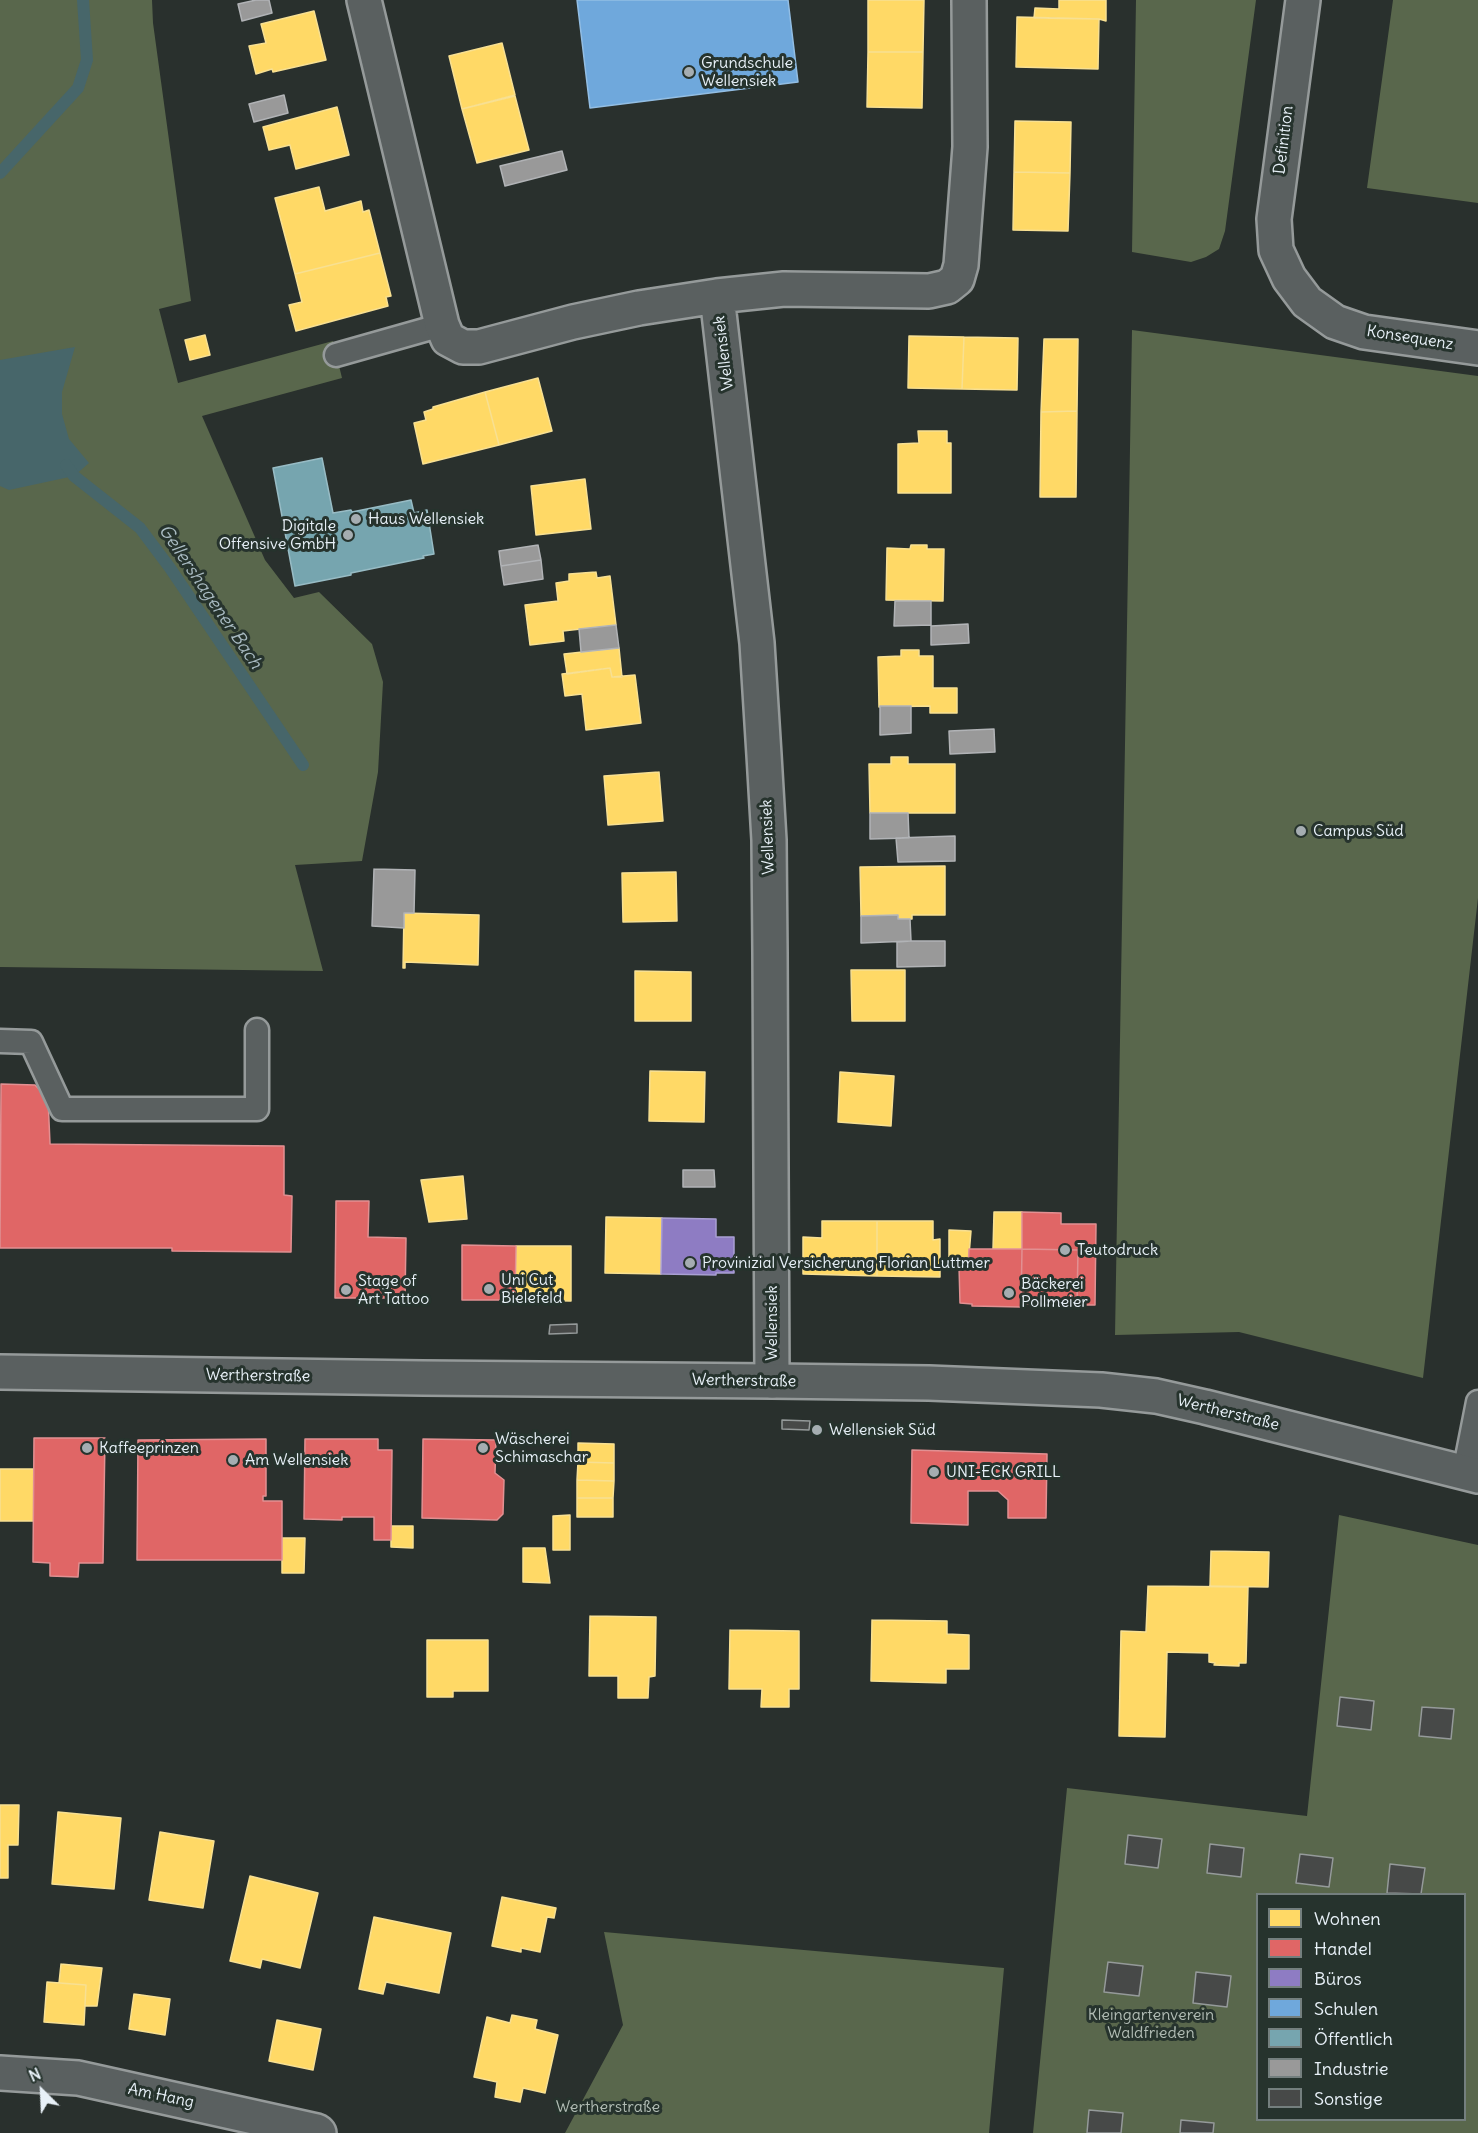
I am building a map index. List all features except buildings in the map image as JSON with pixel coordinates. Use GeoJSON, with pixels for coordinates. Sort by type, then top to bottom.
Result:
{"type":"FeatureCollection","features":[{"type":"Feature","properties":{"kind":"street","name":"Wellensiek"},"geometry":{"type":"LineString","coordinates":[[364,0],[442,325],[448,339],[463,347],[478,348],[573,322],[639,308],[717,296],[784,289],[929,291],[947,287],[957,279],[962,265],[970,147],[969,0]]}},
{"type":"Feature","properties":{"kind":"street","name":"Definition"},"geometry":{"type":"LineString","coordinates":[[1289,278],[1276,250],[1274,219],[1303,0]]}},
{"type":"Feature","properties":{"kind":"street","name":"Konsequenz"},"geometry":{"type":"LineString","coordinates":[[1289,278],[1307,302],[1335,322],[1364,332],[1478,348]]}},
{"type":"Feature","properties":{"kind":"street","name":"Wellensiek"},"geometry":{"type":"LineString","coordinates":[[717,296],[757,643],[769,840],[772,1380]]}},
{"type":"Feature","properties":{"kind":"street","name":"Wertherstraße"},"geometry":{"type":"LineString","coordinates":[[0,1372],[455,1379],[772,1380],[1101,1390],[1155,1396],[1471,1475]]}},
{"type":"Feature","properties":{"kind":"street","name":"Am Hang"},"geometry":{"type":"LineString","coordinates":[[0,2073],[78,2078],[319,2133]]}},
{"type":"Feature","properties":{"kind":"lane"},"geometry":{"type":"LineString","coordinates":[[336,355],[442,325]]}},
{"type":"Feature","properties":{"kind":"lane"},"geometry":{"type":"LineString","coordinates":[[0,1041],[31,1042],[62,1109],[257,1109],[257,1030]]}},
{"type":"Feature","properties":{"kind":"lane"},"geometry":{"type":"LineString","coordinates":[[1471,1475],[1478,1402]]}},
{"type":"Feature","properties":{"kind":"green space"},"geometry":{"type":"Polygon","coordinates":[[[0,0],[152,0],[153,23],[191,301],[159,309],[178,383],[333,341],[342,378],[202,416],[265,560],[294,598],[319,592],[372,644],[383,682],[378,772],[362,861],[295,865],[323,971],[0,967],[0,0]]]}},
{"type":"Feature","properties":{"kind":"green space"},"geometry":{"type":"Polygon","coordinates":[[[1136,0],[1256,0],[1225,231],[1219,249],[1191,262],[1132,252],[1136,0]]]}},
{"type":"Feature","properties":{"kind":"green space"},"geometry":{"type":"Polygon","coordinates":[[[1393,0],[1478,0],[1478,203],[1367,188],[1393,0]]]}},
{"type":"Feature","properties":{"kind":"green space","name":"Campus Süd"},"geometry":{"type":"Polygon","coordinates":[[[1132,330],[1478,376],[1478,898],[1423,1378],[1239,1332],[1115,1335],[1132,330]]]}},
{"type":"Feature","properties":{"kind":"green space","name":"Kleingartenverein Waldfrieden"},"geometry":{"type":"Polygon","coordinates":[[[1339,1515],[1478,1545],[1478,2133],[1033,2133],[1067,1788],[1307,1816],[1339,1515]]]}},
{"type":"Feature","properties":{"kind":"green space"},"geometry":{"type":"Polygon","coordinates":[[[604,1932],[1004,1968],[989,2133],[565,2133],[623,2025],[604,1932]]]}},
{"type":"Feature","properties":{"kind":"water"},"geometry":{"type":"Polygon","coordinates":[[[75,347],[62,392],[62,414],[69,439],[89,463],[74,476],[9,490],[0,486],[0,360],[75,347]]]}},
{"type":"Feature","properties":{"kind":"waterway","name":"Gellershagener Bach"},"geometry":{"type":"LineString","coordinates":[[0,173],[78,88],[87,60],[83,0]]}},
{"type":"Feature","properties":{"kind":"waterway","name":"Gellershagener Bach"},"geometry":{"type":"LineString","coordinates":[[66,465],[74,476],[140,528],[170,568],[303,765]]}},
{"type":"Feature","properties":{"kind":"place","name":"Grundschule Wellensiek"},"geometry":{"type":"Point","coordinates":[689,72]}},
{"type":"Feature","properties":{"kind":"place","name":"Haus Wellensiek"},"geometry":{"type":"Point","coordinates":[356,519]}},
{"type":"Feature","properties":{"kind":"place","name":"Digitale Offensive GmbH"},"geometry":{"type":"Point","coordinates":[348,535]}},
{"type":"Feature","properties":{"kind":"place","name":"Campus Süd"},"geometry":{"type":"Point","coordinates":[1301,831]}},
{"type":"Feature","properties":{"kind":"place","name":"Teutodruck"},"geometry":{"type":"Point","coordinates":[1065,1250]}},
{"type":"Feature","properties":{"kind":"place","name":"Provinizial Versicherung Florian Luttmer"},"geometry":{"type":"Point","coordinates":[690,1263]}},
{"type":"Feature","properties":{"kind":"place","name":"Uni Cut Bielefeld"},"geometry":{"type":"Point","coordinates":[489,1289]}},
{"type":"Feature","properties":{"kind":"place","name":"Stage of Art Tattoo"},"geometry":{"type":"Point","coordinates":[346,1290]}},
{"type":"Feature","properties":{"kind":"place","name":"Bäckerei Pollmeier"},"geometry":{"type":"Point","coordinates":[1009,1293]}},
{"type":"Feature","properties":{"kind":"place","name":"Wellensiek Süd"},"geometry":{"type":"Point","coordinates":[817,1430]}},
{"type":"Feature","properties":{"kind":"place","name":"Kaffeeprinzen"},"geometry":{"type":"Point","coordinates":[87,1448]}},
{"type":"Feature","properties":{"kind":"place","name":"Wäscherei Schimaschar"},"geometry":{"type":"Point","coordinates":[483,1448]}},
{"type":"Feature","properties":{"kind":"place","name":"Am Wellensiek"},"geometry":{"type":"Point","coordinates":[233,1460]}},
{"type":"Feature","properties":{"kind":"place","name":"UNI-ECK GRILL"},"geometry":{"type":"Point","coordinates":[934,1472]}}]}
